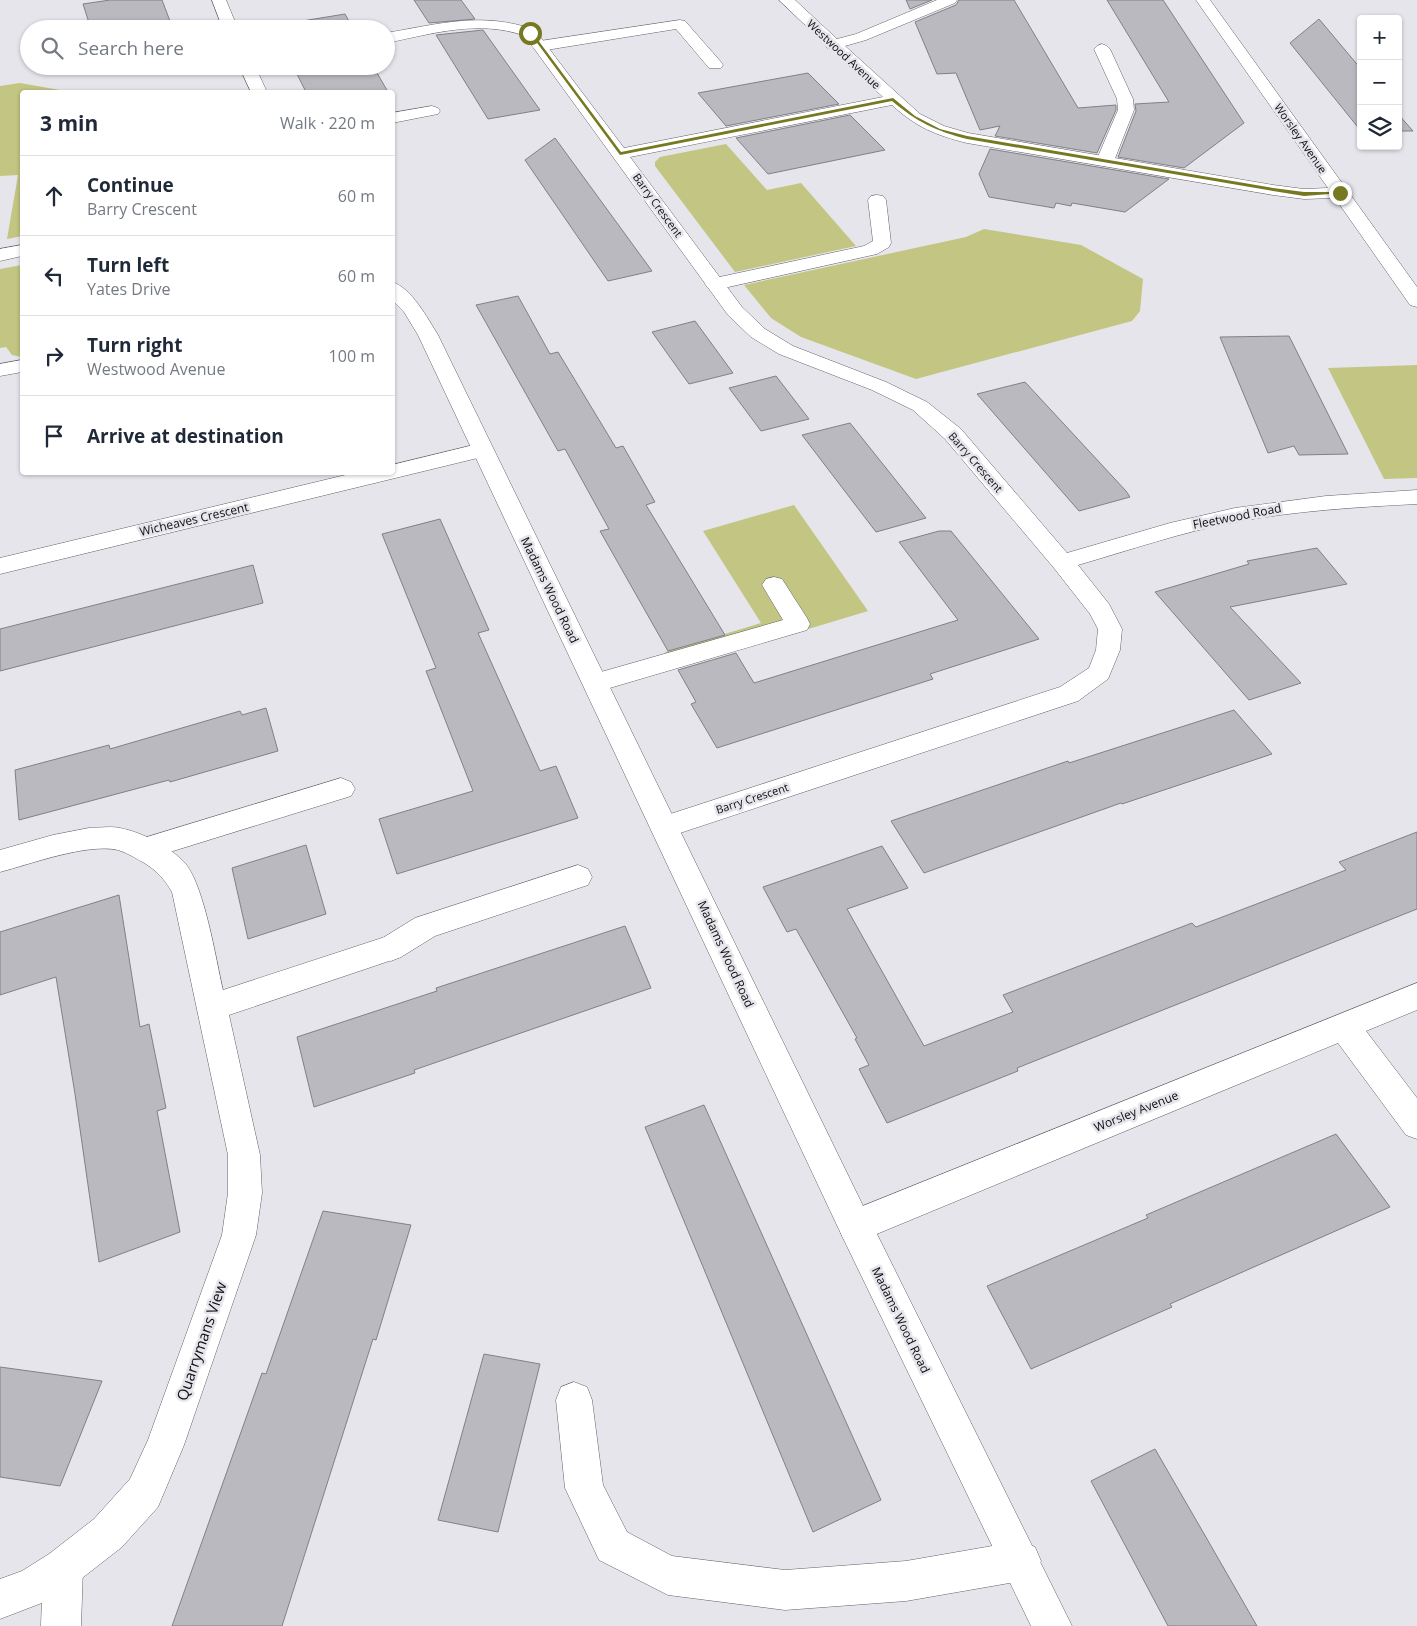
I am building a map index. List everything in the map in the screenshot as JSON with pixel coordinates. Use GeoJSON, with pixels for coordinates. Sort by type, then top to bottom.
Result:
{"type":"FeatureCollection","features":[{"type":"Feature","properties":{"kind":"street"},"geometry":{"type":"LineString","coordinates":[[219,0],[227,20]]}},
{"type":"Feature","properties":{"kind":"street","name":"Westwood Avenue"},"geometry":{"type":"LineString","coordinates":[[786,0],[893,100],[914,117],[938,130],[967,138],[1289,192],[1304,194],[1340,193]]}},
{"type":"Feature","properties":{"kind":"street"},"geometry":{"type":"LineString","coordinates":[[832,45],[861,37],[950,0]]}},
{"type":"Feature","properties":{"kind":"street","name":"Worsley Avenue"},"geometry":{"type":"LineString","coordinates":[[1204,0],[1417,300]]}},
{"type":"Feature","properties":{"kind":"street","name":"Barry Crescent"},"geometry":{"type":"LineString","coordinates":[[395,36],[466,24],[494,23],[504,24],[530,33],[735,311],[758,333],[786,350],[879,386],[920,406],[953,434],[1062,562],[1100,610],[1110,629],[1108,650],[1099,673],[1069,694],[665,827]]}},
{"type":"Feature","properties":{"kind":"street"},"geometry":{"type":"LineString","coordinates":[[540,46],[680,24],[715,65]]}},
{"type":"Feature","properties":{"kind":"street"},"geometry":{"type":"LineString","coordinates":[[1102,48],[1125,98],[1126,110],[1104,161]]}},
{"type":"Feature","properties":{"kind":"street"},"geometry":{"type":"LineString","coordinates":[[251,75],[258,90]]}},
{"type":"Feature","properties":{"kind":"street"},"geometry":{"type":"LineString","coordinates":[[620,154],[893,100]]}},
{"type":"Feature","properties":{"kind":"street"},"geometry":{"type":"LineString","coordinates":[[395,117],[432,111]]}},
{"type":"Feature","properties":{"kind":"street"},"geometry":{"type":"LineString","coordinates":[[715,284],[870,250],[882,243],[877,200]]}},
{"type":"Feature","properties":{"kind":"street"},"geometry":{"type":"LineString","coordinates":[[0,255],[20,251]]}},
{"type":"Feature","properties":{"kind":"street","name":"Madams Wood Road"},"geometry":{"type":"LineString","coordinates":[[395,291],[412,309],[428,335],[855,1226],[1052,1626]]}},
{"type":"Feature","properties":{"kind":"street"},"geometry":{"type":"LineString","coordinates":[[0,370],[20,366]]}},
{"type":"Feature","properties":{"kind":"street"},"geometry":{"type":"LineString","coordinates":[[395,471],[482,450]]}},
{"type":"Feature","properties":{"kind":"street","name":"Wicheaves Crescent"},"geometry":{"type":"LineString","coordinates":[[0,566],[377,475]]}},
{"type":"Feature","properties":{"kind":"street","name":"Fleetwood Road"},"geometry":{"type":"LineString","coordinates":[[1062,562],[1192,525],[1233,516],[1284,507],[1340,501],[1417,497]]}},
{"type":"Feature","properties":{"kind":"street"},"geometry":{"type":"LineString","coordinates":[[596,683],[798,624],[774,585]]}},
{"type":"Feature","properties":{"kind":"street"},"geometry":{"type":"LineString","coordinates":[[144,849],[341,789]]}},
{"type":"Feature","properties":{"kind":"street","name":"Quarrymans View"},"geometry":{"type":"LineString","coordinates":[[0,861],[53,846],[89,839],[119,839],[144,849],[175,871],[186,892],[212,1006],[244,1155],[245,1193],[239,1235],[165,1445],[144,1493],[108,1533],[63,1568],[33,1587],[0,1599]]}},
{"type":"Feature","properties":{"kind":"street"},"geometry":{"type":"LineString","coordinates":[[212,1006],[391,948],[425,927],[578,877]]}},
{"type":"Feature","properties":{"kind":"street","name":"Worsley Avenue"},"geometry":{"type":"LineString","coordinates":[[855,1226],[1417,996]]}},
{"type":"Feature","properties":{"kind":"street"},"geometry":{"type":"LineString","coordinates":[[1344,1026],[1417,1124]]}},
{"type":"Feature","properties":{"kind":"street"},"geometry":{"type":"LineString","coordinates":[[574,1400],[584,1488],[613,1546],[668,1574],[785,1590],[906,1581],[1021,1561]]}},
{"type":"Feature","properties":{"kind":"street"},"geometry":{"type":"LineString","coordinates":[[61,1626],[63,1568]]}},
{"type":"Feature","properties":{"kind":"green space"},"geometry":{"type":"Polygon","coordinates":[[[20,83],[60,90],[20,90],[20,236],[7,239],[18,175],[0,176],[0,86],[20,83]]]}},
{"type":"Feature","properties":{"kind":"green space"},"geometry":{"type":"Polygon","coordinates":[[[726,144],[767,190],[801,183],[856,246],[735,272],[655,166],[655,162],[660,157],[726,144]]]}},
{"type":"Feature","properties":{"kind":"green space"},"geometry":{"type":"Polygon","coordinates":[[[984,229],[1081,245],[1143,279],[1140,311],[1132,321],[916,379],[801,337],[771,318],[744,285],[966,237],[984,229]]]}},
{"type":"Feature","properties":{"kind":"green space"},"geometry":{"type":"Polygon","coordinates":[[[20,265],[20,357],[12,355],[6,347],[0,348],[0,269],[20,265]]]}},
{"type":"Feature","properties":{"kind":"green space"},"geometry":{"type":"Polygon","coordinates":[[[1417,365],[1417,478],[1384,479],[1328,368],[1417,365]]]}},
{"type":"Feature","properties":{"kind":"green space"},"geometry":{"type":"Polygon","coordinates":[[[794,505],[868,611],[676,669],[665,652],[761,623],[703,531],[794,505]]]}},
{"type":"Feature","properties":{"kind":"building"},"geometry":{"type":"Polygon","coordinates":[[[110,0],[162,0],[170,20],[88,20],[83,4],[110,0]]]}},
{"type":"Feature","properties":{"kind":"building"},"geometry":{"type":"Polygon","coordinates":[[[414,0],[461,0],[475,19],[429,23],[414,0]]]}},
{"type":"Feature","properties":{"kind":"building"},"geometry":{"type":"Polygon","coordinates":[[[906,0],[932,0],[910,9],[906,0]]]}},
{"type":"Feature","properties":{"kind":"building"},"geometry":{"type":"Polygon","coordinates":[[[959,0],[1014,0],[1078,108],[1116,105],[1116,110],[1097,153],[995,136],[1000,126],[980,130],[956,73],[937,74],[915,22],[956,5],[959,0]]]}},
{"type":"Feature","properties":{"kind":"building"},"geometry":{"type":"Polygon","coordinates":[[[1107,0],[1163,0],[1244,123],[1184,168],[1118,157],[1136,111],[1135,104],[1169,102],[1107,0]]]}},
{"type":"Feature","properties":{"kind":"building"},"geometry":{"type":"Polygon","coordinates":[[[345,14],[348,20],[308,20],[345,14]]]}},
{"type":"Feature","properties":{"kind":"building"},"geometry":{"type":"Polygon","coordinates":[[[1319,19],[1357,64],[1357,126],[1290,43],[1319,19]]]}},
{"type":"Feature","properties":{"kind":"building"},"geometry":{"type":"Polygon","coordinates":[[[483,30],[540,110],[488,119],[436,35],[483,30]]]}},
{"type":"Feature","properties":{"kind":"building"},"geometry":{"type":"Polygon","coordinates":[[[808,73],[839,104],[726,126],[698,93],[808,73]]]}},
{"type":"Feature","properties":{"kind":"building"},"geometry":{"type":"Polygon","coordinates":[[[298,75],[378,75],[387,90],[305,90],[298,75]]]}},
{"type":"Feature","properties":{"kind":"building"},"geometry":{"type":"Polygon","coordinates":[[[850,115],[885,150],[768,174],[736,138],[850,115]]]}},
{"type":"Feature","properties":{"kind":"building"},"geometry":{"type":"Polygon","coordinates":[[[1402,119],[1413,131],[1402,131],[1402,119]]]}},
{"type":"Feature","properties":{"kind":"building"},"geometry":{"type":"Polygon","coordinates":[[[555,138],[652,271],[608,281],[525,160],[555,138]]]}},
{"type":"Feature","properties":{"kind":"building"},"geometry":{"type":"Polygon","coordinates":[[[990,149],[1169,179],[1125,212],[1072,203],[1071,206],[1056,203],[1054,208],[989,197],[979,174],[990,149]]]}},
{"type":"Feature","properties":{"kind":"building"},"geometry":{"type":"Polygon","coordinates":[[[518,296],[550,354],[558,352],[616,448],[623,446],[655,502],[646,505],[725,635],[668,651],[600,531],[609,529],[565,449],[558,451],[476,305],[518,296]]]}},
{"type":"Feature","properties":{"kind":"building"},"geometry":{"type":"Polygon","coordinates":[[[695,321],[733,373],[689,384],[652,332],[695,321]]]}},
{"type":"Feature","properties":{"kind":"building"},"geometry":{"type":"Polygon","coordinates":[[[1289,336],[1348,454],[1299,455],[1294,446],[1268,453],[1220,337],[1289,336]]]}},
{"type":"Feature","properties":{"kind":"building"},"geometry":{"type":"Polygon","coordinates":[[[776,376],[809,419],[761,431],[729,388],[776,376]]]}},
{"type":"Feature","properties":{"kind":"building"},"geometry":{"type":"Polygon","coordinates":[[[1025,382],[1130,497],[1079,511],[977,394],[1025,382]]]}},
{"type":"Feature","properties":{"kind":"building"},"geometry":{"type":"Polygon","coordinates":[[[850,423],[926,518],[876,532],[802,435],[850,423]]]}},
{"type":"Feature","properties":{"kind":"building"},"geometry":{"type":"Polygon","coordinates":[[[440,519],[489,630],[478,633],[540,771],[556,766],[578,818],[397,874],[379,819],[473,791],[426,671],[436,668],[382,534],[440,519]]]}},
{"type":"Feature","properties":{"kind":"building"},"geometry":{"type":"Polygon","coordinates":[[[939,531],[951,531],[1039,639],[930,674],[933,679],[717,748],[691,704],[696,702],[678,670],[736,653],[754,683],[958,620],[899,542],[939,531]]]}},
{"type":"Feature","properties":{"kind":"building"},"geometry":{"type":"Polygon","coordinates":[[[1317,548],[1347,584],[1230,607],[1301,683],[1249,700],[1155,592],[1249,564],[1247,561],[1317,548]]]}},
{"type":"Feature","properties":{"kind":"building"},"geometry":{"type":"Polygon","coordinates":[[[253,565],[263,603],[0,671],[0,629],[253,565]]]}},
{"type":"Feature","properties":{"kind":"building"},"geometry":{"type":"Polygon","coordinates":[[[266,708],[278,751],[170,782],[169,780],[19,820],[15,770],[109,745],[110,749],[240,711],[242,715],[266,708]]]}},
{"type":"Feature","properties":{"kind":"building"},"geometry":{"type":"Polygon","coordinates":[[[1234,710],[1272,754],[1121,803],[924,873],[891,821],[1068,761],[1069,763],[1234,710]]]}},
{"type":"Feature","properties":{"kind":"building"},"geometry":{"type":"Polygon","coordinates":[[[1417,832],[1417,909],[1017,1068],[1018,1071],[887,1123],[859,1069],[869,1065],[855,1039],[857,1038],[796,929],[787,932],[763,887],[882,846],[908,888],[847,909],[924,1046],[1013,1012],[1003,995],[1192,923],[1196,927],[1346,870],[1339,862],[1417,832]]]}},
{"type":"Feature","properties":{"kind":"building"},"geometry":{"type":"Polygon","coordinates":[[[306,845],[326,914],[248,939],[232,868],[306,845]]]}},
{"type":"Feature","properties":{"kind":"building"},"geometry":{"type":"Polygon","coordinates":[[[119,895],[140,1027],[149,1024],[166,1108],[157,1111],[180,1232],[99,1262],[56,977],[0,995],[0,932],[119,895]]]}},
{"type":"Feature","properties":{"kind":"building"},"geometry":{"type":"Polygon","coordinates":[[[625,926],[651,988],[414,1070],[415,1073],[314,1107],[297,1037],[437,991],[436,988],[625,926]]]}},
{"type":"Feature","properties":{"kind":"building"},"geometry":{"type":"Polygon","coordinates":[[[704,1105],[881,1500],[813,1532],[645,1127],[704,1105]]]}},
{"type":"Feature","properties":{"kind":"building"},"geometry":{"type":"Polygon","coordinates":[[[1336,1134],[1390,1207],[1170,1304],[1172,1307],[1031,1369],[987,1286],[1148,1218],[1146,1215],[1336,1134]]]}},
{"type":"Feature","properties":{"kind":"building"},"geometry":{"type":"Polygon","coordinates":[[[323,1211],[411,1225],[376,1340],[373,1339],[282,1626],[172,1626],[262,1373],[266,1374],[323,1211]]]}},
{"type":"Feature","properties":{"kind":"building"},"geometry":{"type":"Polygon","coordinates":[[[484,1354],[540,1364],[498,1532],[438,1520],[484,1354]]]}},
{"type":"Feature","properties":{"kind":"building"},"geometry":{"type":"Polygon","coordinates":[[[0,1367],[102,1381],[60,1486],[0,1477],[0,1367]]]}},
{"type":"Feature","properties":{"kind":"building"},"geometry":{"type":"Polygon","coordinates":[[[1155,1449],[1257,1626],[1168,1626],[1091,1481],[1155,1449]]]}},
{"type":"Feature","properties":{"kind":"route"},"geometry":{"type":"LineString","coordinates":[[530,33],[620,154],[893,100],[914,117],[938,130],[967,138],[1273,190],[1304,194],[1340,193]]}}]}
